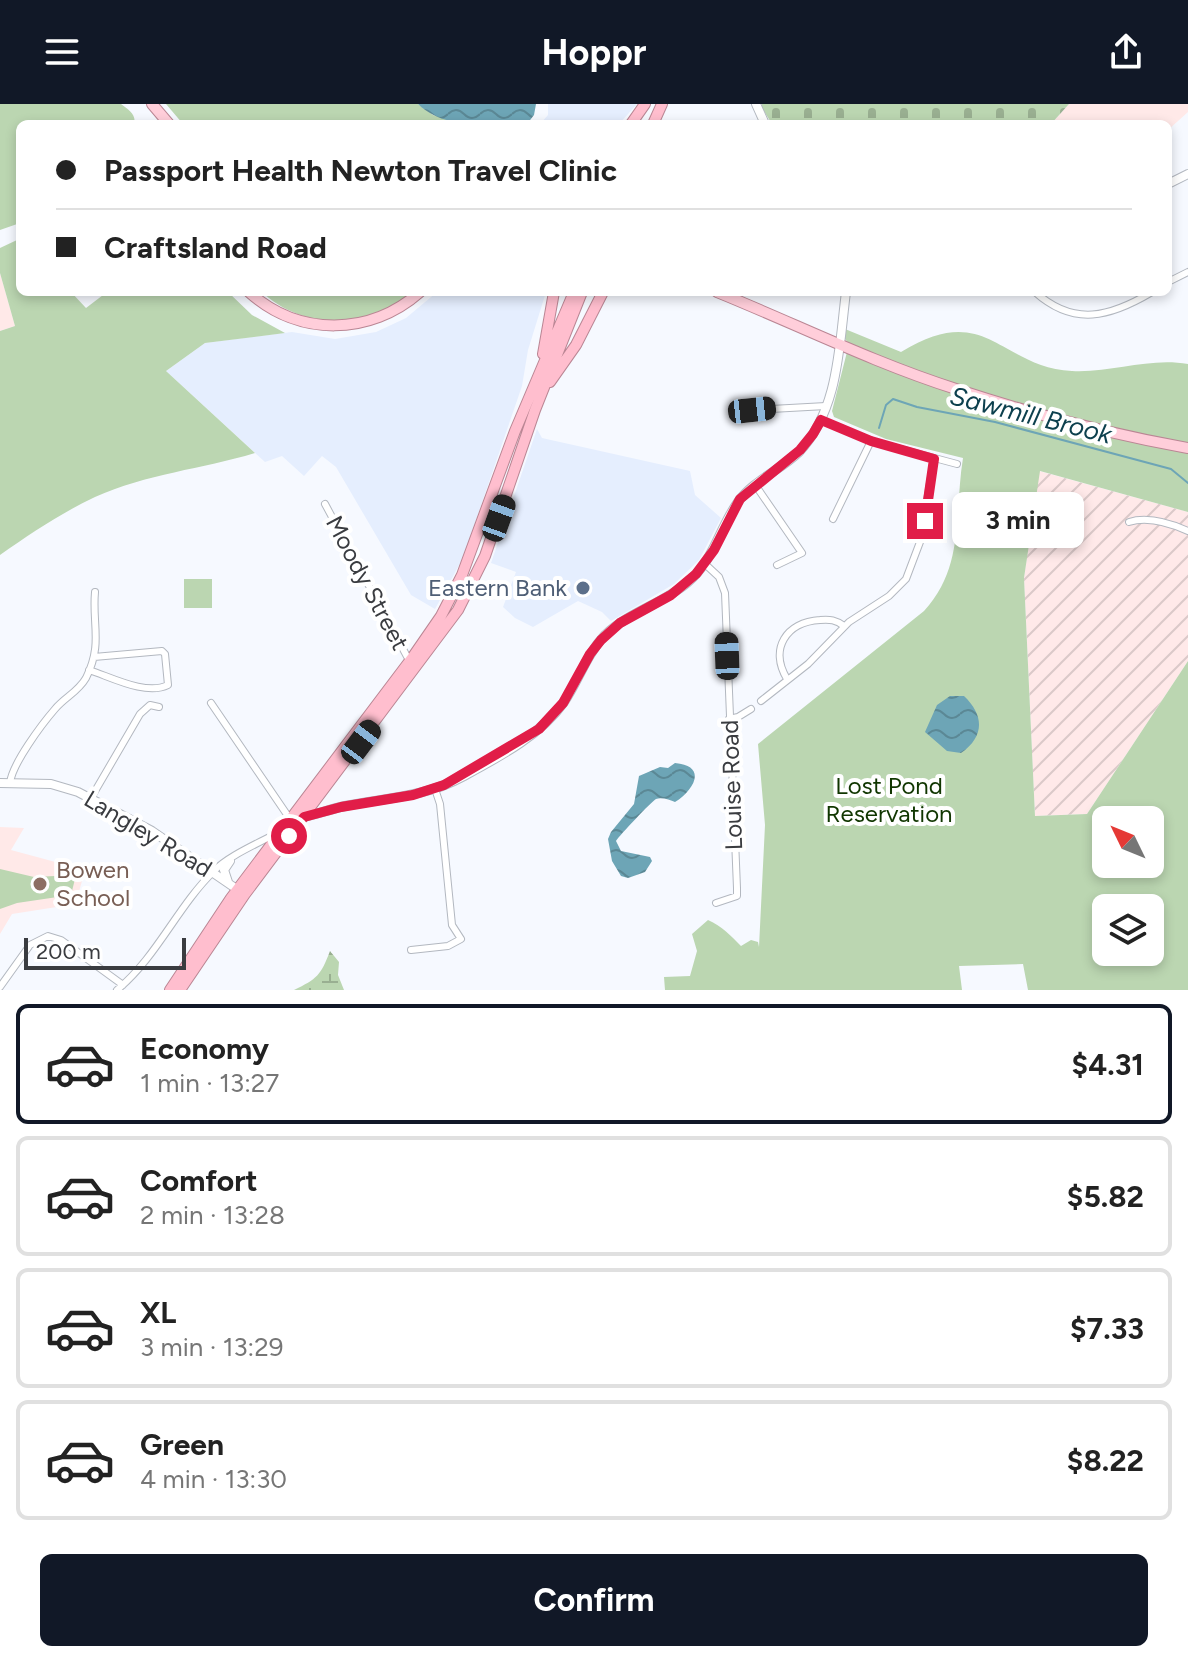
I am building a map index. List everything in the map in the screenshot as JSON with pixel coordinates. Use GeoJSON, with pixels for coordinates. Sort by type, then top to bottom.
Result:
{"type":"FeatureCollection","features":[{"type":"Feature","properties":{"kind":"highway"},"geometry":{"type":"LineString","coordinates":[[634,120],[647,104]]}},
{"type":"Feature","properties":{"kind":"highway"},"geometry":{"type":"LineString","coordinates":[[537,392],[553,296]]}},
{"type":"Feature","properties":{"kind":"highway"},"geometry":{"type":"LineString","coordinates":[[180,990],[238,890],[304,817],[435,644],[466,596],[490,543],[537,392],[573,296]]}},
{"type":"Feature","properties":{"kind":"highway"},"geometry":{"type":"LineString","coordinates":[[170,990],[238,890],[436,624],[459,581],[580,296]]}},
{"type":"Feature","properties":{"kind":"highway"},"geometry":{"type":"LineString","coordinates":[[537,392],[576,345],[601,296]]}},
{"type":"Feature","properties":{"kind":"main road"},"geometry":{"type":"LineString","coordinates":[[152,104],[166,120]]}},
{"type":"Feature","properties":{"kind":"main road"},"geometry":{"type":"LineString","coordinates":[[254,296],[290,318],[314,325],[337,326],[361,324],[380,318],[415,296]]}},
{"type":"Feature","properties":{"kind":"main road"},"geometry":{"type":"LineString","coordinates":[[728,296],[840,345],[954,389],[1121,434],[1188,448]]}},
{"type":"Feature","properties":{"kind":"main road"},"geometry":{"type":"LineString","coordinates":[[737,296],[747,303]]}},
{"type":"Feature","properties":{"kind":"street"},"geometry":{"type":"LineString","coordinates":[[304,817],[435,789],[472,771],[539,729],[563,703],[590,654],[607,633],[678,590],[705,564],[737,503],[800,450],[813,434],[826,406],[840,345],[846,296]]}},
{"type":"Feature","properties":{"kind":"street"},"geometry":{"type":"LineString","coordinates":[[1041,296],[1059,309],[1088,316],[1126,307],[1145,296]]}},
{"type":"Feature","properties":{"kind":"street"},"geometry":{"type":"LineString","coordinates":[[752,410],[826,406]]}},
{"type":"Feature","properties":{"kind":"street"},"geometry":{"type":"LineString","coordinates":[[821,420],[871,441],[957,464]]}},
{"type":"Feature","properties":{"kind":"street"},"geometry":{"type":"LineString","coordinates":[[833,519],[871,441]]}},
{"type":"Feature","properties":{"kind":"street"},"geometry":{"type":"LineString","coordinates":[[761,701],[814,658],[844,626],[901,585],[910,572],[923,532],[934,459]]}},
{"type":"Feature","properties":{"kind":"street"},"geometry":{"type":"LineString","coordinates":[[754,487],[802,553],[777,565]]}},
{"type":"Feature","properties":{"kind":"street","name":"Moody Street"},"geometry":{"type":"LineString","coordinates":[[325,504],[410,662]]}},
{"type":"Feature","properties":{"kind":"street"},"geometry":{"type":"LineString","coordinates":[[1129,522],[1137,519],[1160,521],[1188,531]]}},
{"type":"Feature","properties":{"kind":"street","name":"Louise Road"},"geometry":{"type":"LineString","coordinates":[[705,564],[719,577],[725,593],[737,896],[716,903]]}},
{"type":"Feature","properties":{"kind":"street"},"geometry":{"type":"LineString","coordinates":[[10,783],[19,759],[56,708],[79,689],[89,670],[98,635],[95,592]]}},
{"type":"Feature","properties":{"kind":"street"},"geometry":{"type":"LineString","coordinates":[[787,679],[780,658],[782,643],[790,630],[802,622],[816,620],[833,620],[844,626]]}},
{"type":"Feature","properties":{"kind":"street"},"geometry":{"type":"LineString","coordinates":[[89,670],[143,687],[163,688],[168,685],[165,654],[162,651],[94,657]]}},
{"type":"Feature","properties":{"kind":"street"},"geometry":{"type":"LineString","coordinates":[[211,703],[290,819]]}},
{"type":"Feature","properties":{"kind":"street"},"geometry":{"type":"LineString","coordinates":[[91,798],[140,714],[150,705],[159,707]]}},
{"type":"Feature","properties":{"kind":"street"},"geometry":{"type":"LineString","coordinates":[[729,719],[751,709]]}},
{"type":"Feature","properties":{"kind":"street","name":"Langley Road"},"geometry":{"type":"LineString","coordinates":[[0,783],[56,785],[91,798],[152,831],[238,890]]}},
{"type":"Feature","properties":{"kind":"street"},"geometry":{"type":"LineString","coordinates":[[411,950],[448,946],[461,939],[452,925],[440,804],[435,789]]}},
{"type":"Feature","properties":{"kind":"street"},"geometry":{"type":"LineString","coordinates":[[318,798],[327,805],[341,807]]}},
{"type":"Feature","properties":{"kind":"street"},"geometry":{"type":"LineString","coordinates":[[0,987],[30,945],[48,936],[61,940],[120,988],[150,956],[177,914],[213,872],[282,830]]}},
{"type":"Feature","properties":{"kind":"street"},"geometry":{"type":"LineString","coordinates":[[230,861],[224,873],[238,890]]}},
{"type":"Feature","properties":{"kind":"shaded area"},"geometry":{"type":"Polygon","coordinates":[[[548,104],[637,104],[623,120],[544,120],[548,115],[548,104]]]}},
{"type":"Feature","properties":{"kind":"shaded area"},"geometry":{"type":"Polygon","coordinates":[[[1069,104],[1188,104],[1188,112],[1172,126],[1172,120],[1055,120],[1069,104]]]}},
{"type":"Feature","properties":{"kind":"shaded area"},"geometry":{"type":"Polygon","coordinates":[[[0,273],[15,326],[0,331],[0,273]]]}},
{"type":"Feature","properties":{"kind":"shaded area"},"geometry":{"type":"Polygon","coordinates":[[[432,296],[545,296],[528,350],[522,386],[463,558],[435,609],[411,595],[336,467],[322,456],[304,476],[282,456],[265,462],[166,371],[205,343],[292,332],[335,339],[376,332],[406,318],[432,296]]]}},
{"type":"Feature","properties":{"kind":"shaded area"},"geometry":{"type":"Polygon","coordinates":[[[537,429],[542,438],[690,471],[695,495],[721,518],[699,560],[674,584],[611,621],[602,612],[578,601],[533,627],[515,618],[503,607],[516,572],[491,563],[537,429]]]}},
{"type":"Feature","properties":{"kind":"shaded area"},"geometry":{"type":"Polygon","coordinates":[[[1039,471],[1188,512],[1188,661],[1087,814],[1035,816],[1024,578],[1039,471]]]}},
{"type":"Feature","properties":{"kind":"shaded area","name":"Bowen School"},"geometry":{"type":"Polygon","coordinates":[[[0,827],[24,828],[11,850],[85,870],[77,899],[63,906],[12,914],[0,934],[0,827]]]}},
{"type":"Feature","properties":{"kind":"green space"},"geometry":{"type":"Polygon","coordinates":[[[0,104],[121,104],[131,112],[135,120],[16,120],[16,224],[0,230],[0,104]]]}},
{"type":"Feature","properties":{"kind":"green space"},"geometry":{"type":"Polygon","coordinates":[[[166,104],[418,104],[433,115],[449,120],[180,120],[166,104]]]}},
{"type":"Feature","properties":{"kind":"green space"},"geometry":{"type":"Polygon","coordinates":[[[762,104],[1069,104],[1055,120],[770,120],[762,104]]]}},
{"type":"Feature","properties":{"kind":"green space"},"geometry":{"type":"Polygon","coordinates":[[[16,240],[16,296],[75,296],[86,308],[102,296],[232,296],[252,315],[285,333],[205,343],[166,371],[255,453],[114,489],[70,510],[0,555],[0,331],[15,326],[0,273],[0,248],[16,240]]]}},
{"type":"Feature","properties":{"kind":"green space"},"geometry":{"type":"Polygon","coordinates":[[[267,296],[406,296],[377,313],[357,319],[316,319],[278,305],[267,296]]]}},
{"type":"Feature","properties":{"kind":"green space","name":"Lost Pond Reservation"},"geometry":{"type":"Polygon","coordinates":[[[845,329],[901,352],[930,337],[954,332],[974,334],[1047,367],[1072,371],[1159,362],[1188,364],[1188,512],[1040,471],[1024,578],[1035,816],[1087,814],[1092,806],[1092,878],[1164,878],[1164,806],[1092,806],[1188,661],[1188,990],[1028,990],[1023,964],[959,966],[962,990],[665,990],[664,977],[690,976],[697,951],[692,934],[708,920],[741,946],[751,940],[758,942],[759,947],[765,825],[758,744],[924,611],[937,594],[952,558],[963,458],[886,439],[834,417],[832,411],[849,344],[845,339],[845,329]]]}},
{"type":"Feature","properties":{"kind":"green space"},"geometry":{"type":"Polygon","coordinates":[[[184,579],[212,579],[212,608],[184,608],[184,579]]]}},
{"type":"Feature","properties":{"kind":"green space"},"geometry":{"type":"Polygon","coordinates":[[[0,869],[34,877],[76,875],[71,895],[17,903],[0,909],[0,869]]]}},
{"type":"Feature","properties":{"kind":"green space"},"geometry":{"type":"Polygon","coordinates":[[[330,951],[339,962],[338,975],[344,990],[294,990],[317,975],[330,951]]]}},
{"type":"Feature","properties":{"kind":"water"},"geometry":{"type":"Polygon","coordinates":[[[418,104],[536,104],[530,120],[446,120],[429,113],[418,104]]]}},
{"type":"Feature","properties":{"kind":"water"},"geometry":{"type":"Polygon","coordinates":[[[950,696],[964,696],[976,711],[978,719],[978,733],[961,753],[947,751],[925,732],[937,705],[950,696]]]}},
{"type":"Feature","properties":{"kind":"water"},"geometry":{"type":"Polygon","coordinates":[[[675,763],[692,769],[695,773],[692,785],[675,802],[656,799],[618,838],[616,841],[621,851],[650,857],[652,861],[645,872],[628,878],[621,876],[612,861],[608,839],[611,832],[634,804],[639,776],[675,763]]]}},
{"type":"Feature","properties":{"kind":"waterway","name":"Sawmill Brook"},"geometry":{"type":"LineString","coordinates":[[879,428],[886,405],[893,399],[917,407],[995,422],[1171,469],[1188,483]]}},
{"type":"Feature","properties":{"kind":"place","name":"Eastern Bank"},"geometry":{"type":"Point","coordinates":[583,588]}},
{"type":"Feature","properties":{"kind":"place","name":"Bowen School"},"geometry":{"type":"Point","coordinates":[40,884]}},
{"type":"Feature","properties":{"kind":"route"},"geometry":{"type":"LineString","coordinates":[[289,836],[304,817],[341,807],[413,795],[444,785],[539,729],[563,703],[601,640],[620,623],[685,585],[714,550],[740,499],[784,466],[807,443],[821,420],[871,441],[934,459],[925,521]]}}]}
